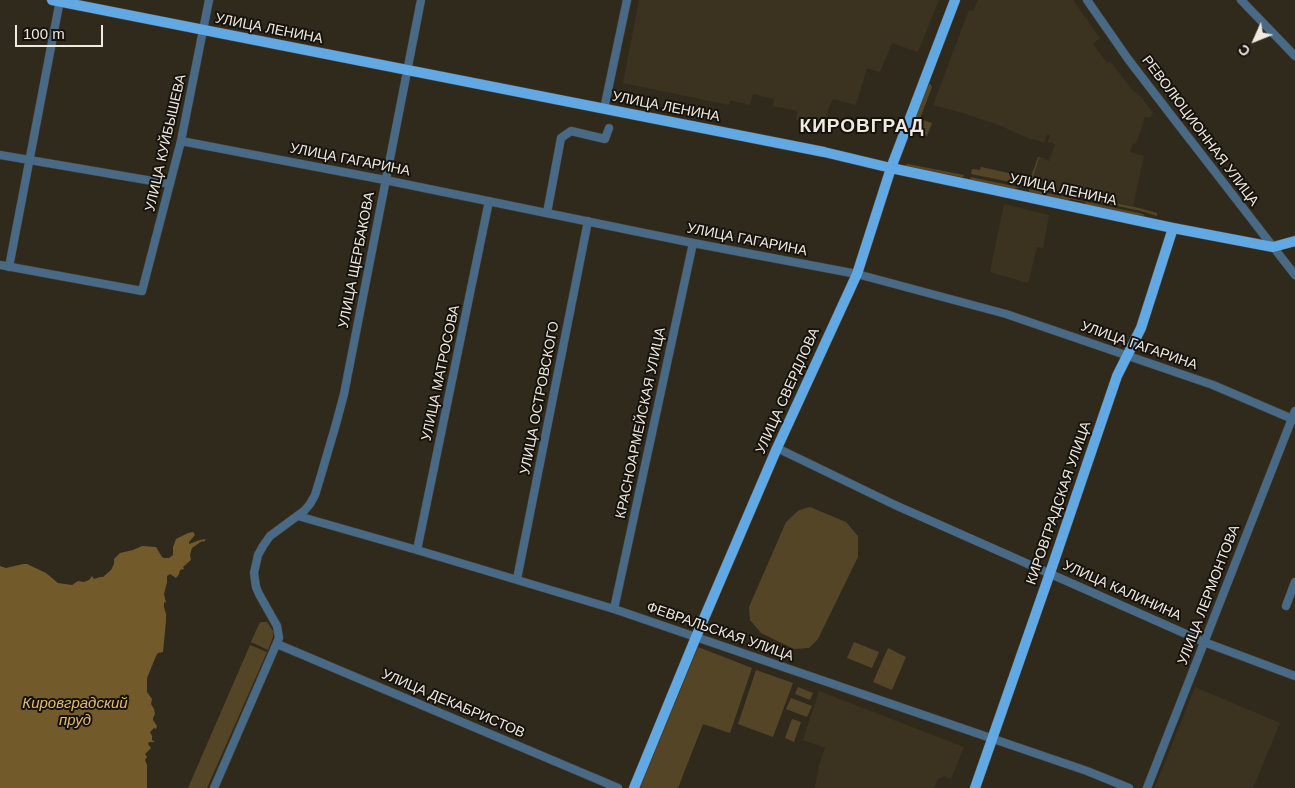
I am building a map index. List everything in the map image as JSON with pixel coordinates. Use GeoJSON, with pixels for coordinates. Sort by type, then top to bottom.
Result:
{"type":"FeatureCollection","features":[{"type":"Feature","properties":{"kind":"main road","name":"УЛИЦА ЛЕНИНА"},"geometry":{"type":"LineString","coordinates":[[57,0],[824,152],[1173,228],[1273,247]]}},
{"type":"Feature","properties":{"kind":"main road","name":"УЛИЦА СВЕРДЛОВА"},"geometry":{"type":"LineString","coordinates":[[634,788],[777,448],[857,274],[891,168],[955,0]]}},
{"type":"Feature","properties":{"kind":"main road","name":"КИРОВГРАДСКАЯ УЛИЦА"},"geometry":{"type":"LineString","coordinates":[[975,788],[1117,376],[1141,328],[1173,228]]}},
{"type":"Feature","properties":{"kind":"main road"},"geometry":{"type":"LineString","coordinates":[[1273,247],[1295,241]]}},
{"type":"Feature","properties":{"kind":"street"},"geometry":{"type":"LineString","coordinates":[[0,265],[9,267],[30,160],[57,0]]}},
{"type":"Feature","properties":{"kind":"street","name":"УЛИЦА КУЙБЫШЕВА"},"geometry":{"type":"LineString","coordinates":[[9,267],[142,291],[181,141],[209,0]]}},
{"type":"Feature","properties":{"kind":"street","name":"УЛИЦА ЩЕРБАКОВА"},"geometry":{"type":"LineString","coordinates":[[277,644],[279,638],[277,626],[259,594],[255,581],[255,566],[260,550],[266,541],[275,531],[304,511],[315,494],[327,459],[344,394],[420,0]]}},
{"type":"Feature","properties":{"kind":"street"},"geometry":{"type":"LineString","coordinates":[[604,109],[627,0]]}},
{"type":"Feature","properties":{"kind":"street","name":"РЕВОЛЮЦИОННАЯ УЛИЦА"},"geometry":{"type":"LineString","coordinates":[[1087,0],[1128,59],[1295,275]]}},
{"type":"Feature","properties":{"kind":"street"},"geometry":{"type":"LineString","coordinates":[[1241,0],[1295,56]]}},
{"type":"Feature","properties":{"kind":"street"},"geometry":{"type":"LineString","coordinates":[[547,213],[561,138],[571,131],[606,139],[609,128]]}},
{"type":"Feature","properties":{"kind":"street","name":"УЛИЦА ГАГАРИНА"},"geometry":{"type":"LineString","coordinates":[[181,141],[857,274],[1006,314],[1213,385],[1294,417]]}},
{"type":"Feature","properties":{"kind":"street"},"geometry":{"type":"LineString","coordinates":[[0,155],[170,184]]}},
{"type":"Feature","properties":{"kind":"street","name":"УЛИЦА МАТРОСОВА"},"geometry":{"type":"LineString","coordinates":[[417,550],[489,201]]}},
{"type":"Feature","properties":{"kind":"street","name":"УЛИЦА ОСТРОВСКОГО"},"geometry":{"type":"LineString","coordinates":[[517,579],[588,221]]}},
{"type":"Feature","properties":{"kind":"street","name":"КРАСНОАРМЕЙСКАЯ УЛИЦА"},"geometry":{"type":"LineString","coordinates":[[614,609],[692,243]]}},
{"type":"Feature","properties":{"kind":"street","name":"УЛИЦА ЛЕРМОНТОВА"},"geometry":{"type":"LineString","coordinates":[[1147,788],[1294,417]]}},
{"type":"Feature","properties":{"kind":"street","name":"УЛИЦА КАЛИНИНА"},"geometry":{"type":"LineString","coordinates":[[777,448],[895,505],[1204,642],[1295,676]]}},
{"type":"Feature","properties":{"kind":"street","name":"ФЕВРАЛЬСКАЯ УЛИЦА"},"geometry":{"type":"LineString","coordinates":[[298,516],[614,609],[1088,771],[1129,788]]}},
{"type":"Feature","properties":{"kind":"street"},"geometry":{"type":"LineString","coordinates":[[1286,606],[1295,582]]}},
{"type":"Feature","properties":{"kind":"street"},"geometry":{"type":"LineString","coordinates":[[214,788],[277,644]]}},
{"type":"Feature","properties":{"kind":"street","name":"УЛИЦА ДЕКАБРИСТОВ"},"geometry":{"type":"LineString","coordinates":[[277,644],[618,788]]}},
{"type":"Feature","properties":{"kind":"shaded area"},"geometry":{"type":"Polygon","coordinates":[[[639,0],[939,0],[918,52],[892,43],[880,72],[867,68],[856,105],[833,99],[828,109],[825,125],[796,120],[797,111],[773,106],[774,99],[753,94],[750,105],[730,100],[729,105],[623,83],[639,0]]]}},
{"type":"Feature","properties":{"kind":"shaded area"},"geometry":{"type":"Polygon","coordinates":[[[978,0],[1073,0],[1100,38],[1093,44],[1107,63],[1110,61],[1153,113],[1150,118],[1145,117],[1136,144],[1133,143],[1130,152],[1144,156],[1133,206],[1031,184],[1039,158],[1049,161],[1055,144],[1048,142],[1050,135],[1047,134],[1044,143],[1001,126],[933,105],[969,10],[973,11],[978,0]]]}},
{"type":"Feature","properties":{"kind":"shaded area"},"geometry":{"type":"Polygon","coordinates":[[[930,83],[932,87],[916,129],[912,131],[911,128],[930,83]]]}},
{"type":"Feature","properties":{"kind":"shaded area"},"geometry":{"type":"Polygon","coordinates":[[[923,120],[932,123],[927,136],[920,134],[919,131],[923,120]]]}},
{"type":"Feature","properties":{"kind":"shaded area"},"geometry":{"type":"Polygon","coordinates":[[[1038,157],[1049,160],[1039,158],[1031,184],[1094,198],[1094,200],[1029,186],[1038,157]]]}},
{"type":"Feature","properties":{"kind":"shaded area"},"geometry":{"type":"Polygon","coordinates":[[[907,164],[964,175],[960,177],[905,166],[907,164]]]}},
{"type":"Feature","properties":{"kind":"shaded area"},"geometry":{"type":"Polygon","coordinates":[[[981,167],[1013,174],[1020,184],[971,174],[972,169],[980,170],[981,167]]]}},
{"type":"Feature","properties":{"kind":"shaded area"},"geometry":{"type":"Polygon","coordinates":[[[970,177],[1019,187],[1014,189],[971,180],[970,177]]]}},
{"type":"Feature","properties":{"kind":"shaded area"},"geometry":{"type":"Polygon","coordinates":[[[1029,189],[1143,214],[1144,216],[1086,205],[1085,202],[1070,199],[1067,201],[1031,194],[1029,189]]]}},
{"type":"Feature","properties":{"kind":"shaded area"},"geometry":{"type":"Polygon","coordinates":[[[1098,199],[1157,213],[1157,216],[1098,202],[1098,199]]]}},
{"type":"Feature","properties":{"kind":"shaded area"},"geometry":{"type":"Polygon","coordinates":[[[1004,204],[1049,215],[1043,248],[1037,247],[1028,283],[990,272],[1004,204]]]}},
{"type":"Feature","properties":{"kind":"shaded area"},"geometry":{"type":"Polygon","coordinates":[[[810,507],[846,522],[858,536],[858,557],[818,639],[809,648],[794,649],[761,633],[750,620],[749,607],[786,522],[799,510],[810,507]]]}},
{"type":"Feature","properties":{"kind":"shaded area"},"geometry":{"type":"Polygon","coordinates":[[[261,622],[267,622],[273,631],[273,637],[268,650],[251,642],[261,622]]]}},
{"type":"Feature","properties":{"kind":"shaded area"},"geometry":{"type":"Polygon","coordinates":[[[854,642],[879,652],[872,668],[847,658],[854,642]]]}},
{"type":"Feature","properties":{"kind":"shaded area"},"geometry":{"type":"Polygon","coordinates":[[[250,645],[267,652],[207,788],[188,788],[250,645]]]}},
{"type":"Feature","properties":{"kind":"shaded area"},"geometry":{"type":"Polygon","coordinates":[[[698,647],[752,668],[730,733],[703,724],[678,788],[640,788],[698,647]]]}},
{"type":"Feature","properties":{"kind":"shaded area"},"geometry":{"type":"Polygon","coordinates":[[[888,648],[906,657],[892,690],[873,682],[888,648]]]}},
{"type":"Feature","properties":{"kind":"shaded area"},"geometry":{"type":"Polygon","coordinates":[[[756,670],[793,683],[773,737],[738,724],[756,670]]]}},
{"type":"Feature","properties":{"kind":"shaded area"},"geometry":{"type":"Polygon","coordinates":[[[798,687],[813,693],[810,700],[795,694],[798,687]]]}},
{"type":"Feature","properties":{"kind":"shaded area"},"geometry":{"type":"Polygon","coordinates":[[[1195,687],[1280,723],[1253,788],[1155,787],[1195,687]]]}},
{"type":"Feature","properties":{"kind":"shaded area"},"geometry":{"type":"Polygon","coordinates":[[[819,691],[964,747],[951,779],[944,776],[938,779],[934,788],[815,788],[819,765],[825,748],[803,740],[819,691]]]}},
{"type":"Feature","properties":{"kind":"shaded area"},"geometry":{"type":"Polygon","coordinates":[[[791,698],[812,706],[807,717],[786,709],[791,698]]]}},
{"type":"Feature","properties":{"kind":"shaded area"},"geometry":{"type":"Polygon","coordinates":[[[792,719],[801,722],[794,742],[785,738],[792,719]]]}},
{"type":"Feature","properties":{"kind":"water","name":"Кировградский пруд"},"geometry":{"type":"Polygon","coordinates":[[[193,532],[195,535],[189,544],[206,539],[192,548],[191,560],[183,567],[184,569],[180,570],[176,578],[170,574],[167,576],[164,594],[166,621],[163,652],[158,653],[156,656],[147,678],[147,692],[152,699],[151,704],[155,714],[153,720],[157,726],[156,729],[154,728],[150,732],[152,740],[155,742],[149,742],[148,744],[151,748],[145,754],[147,757],[145,760],[147,765],[147,788],[0,788],[0,566],[6,568],[27,564],[46,573],[58,583],[72,585],[78,581],[84,582],[89,580],[92,576],[94,579],[103,577],[111,570],[114,559],[120,553],[142,546],[156,547],[162,557],[169,558],[173,555],[176,539],[193,532]]]}},
{"type":"Feature","properties":{"kind":"district","name":"КИРОВГРАД"},"geometry":{"type":"Point","coordinates":[862,127]}}]}
